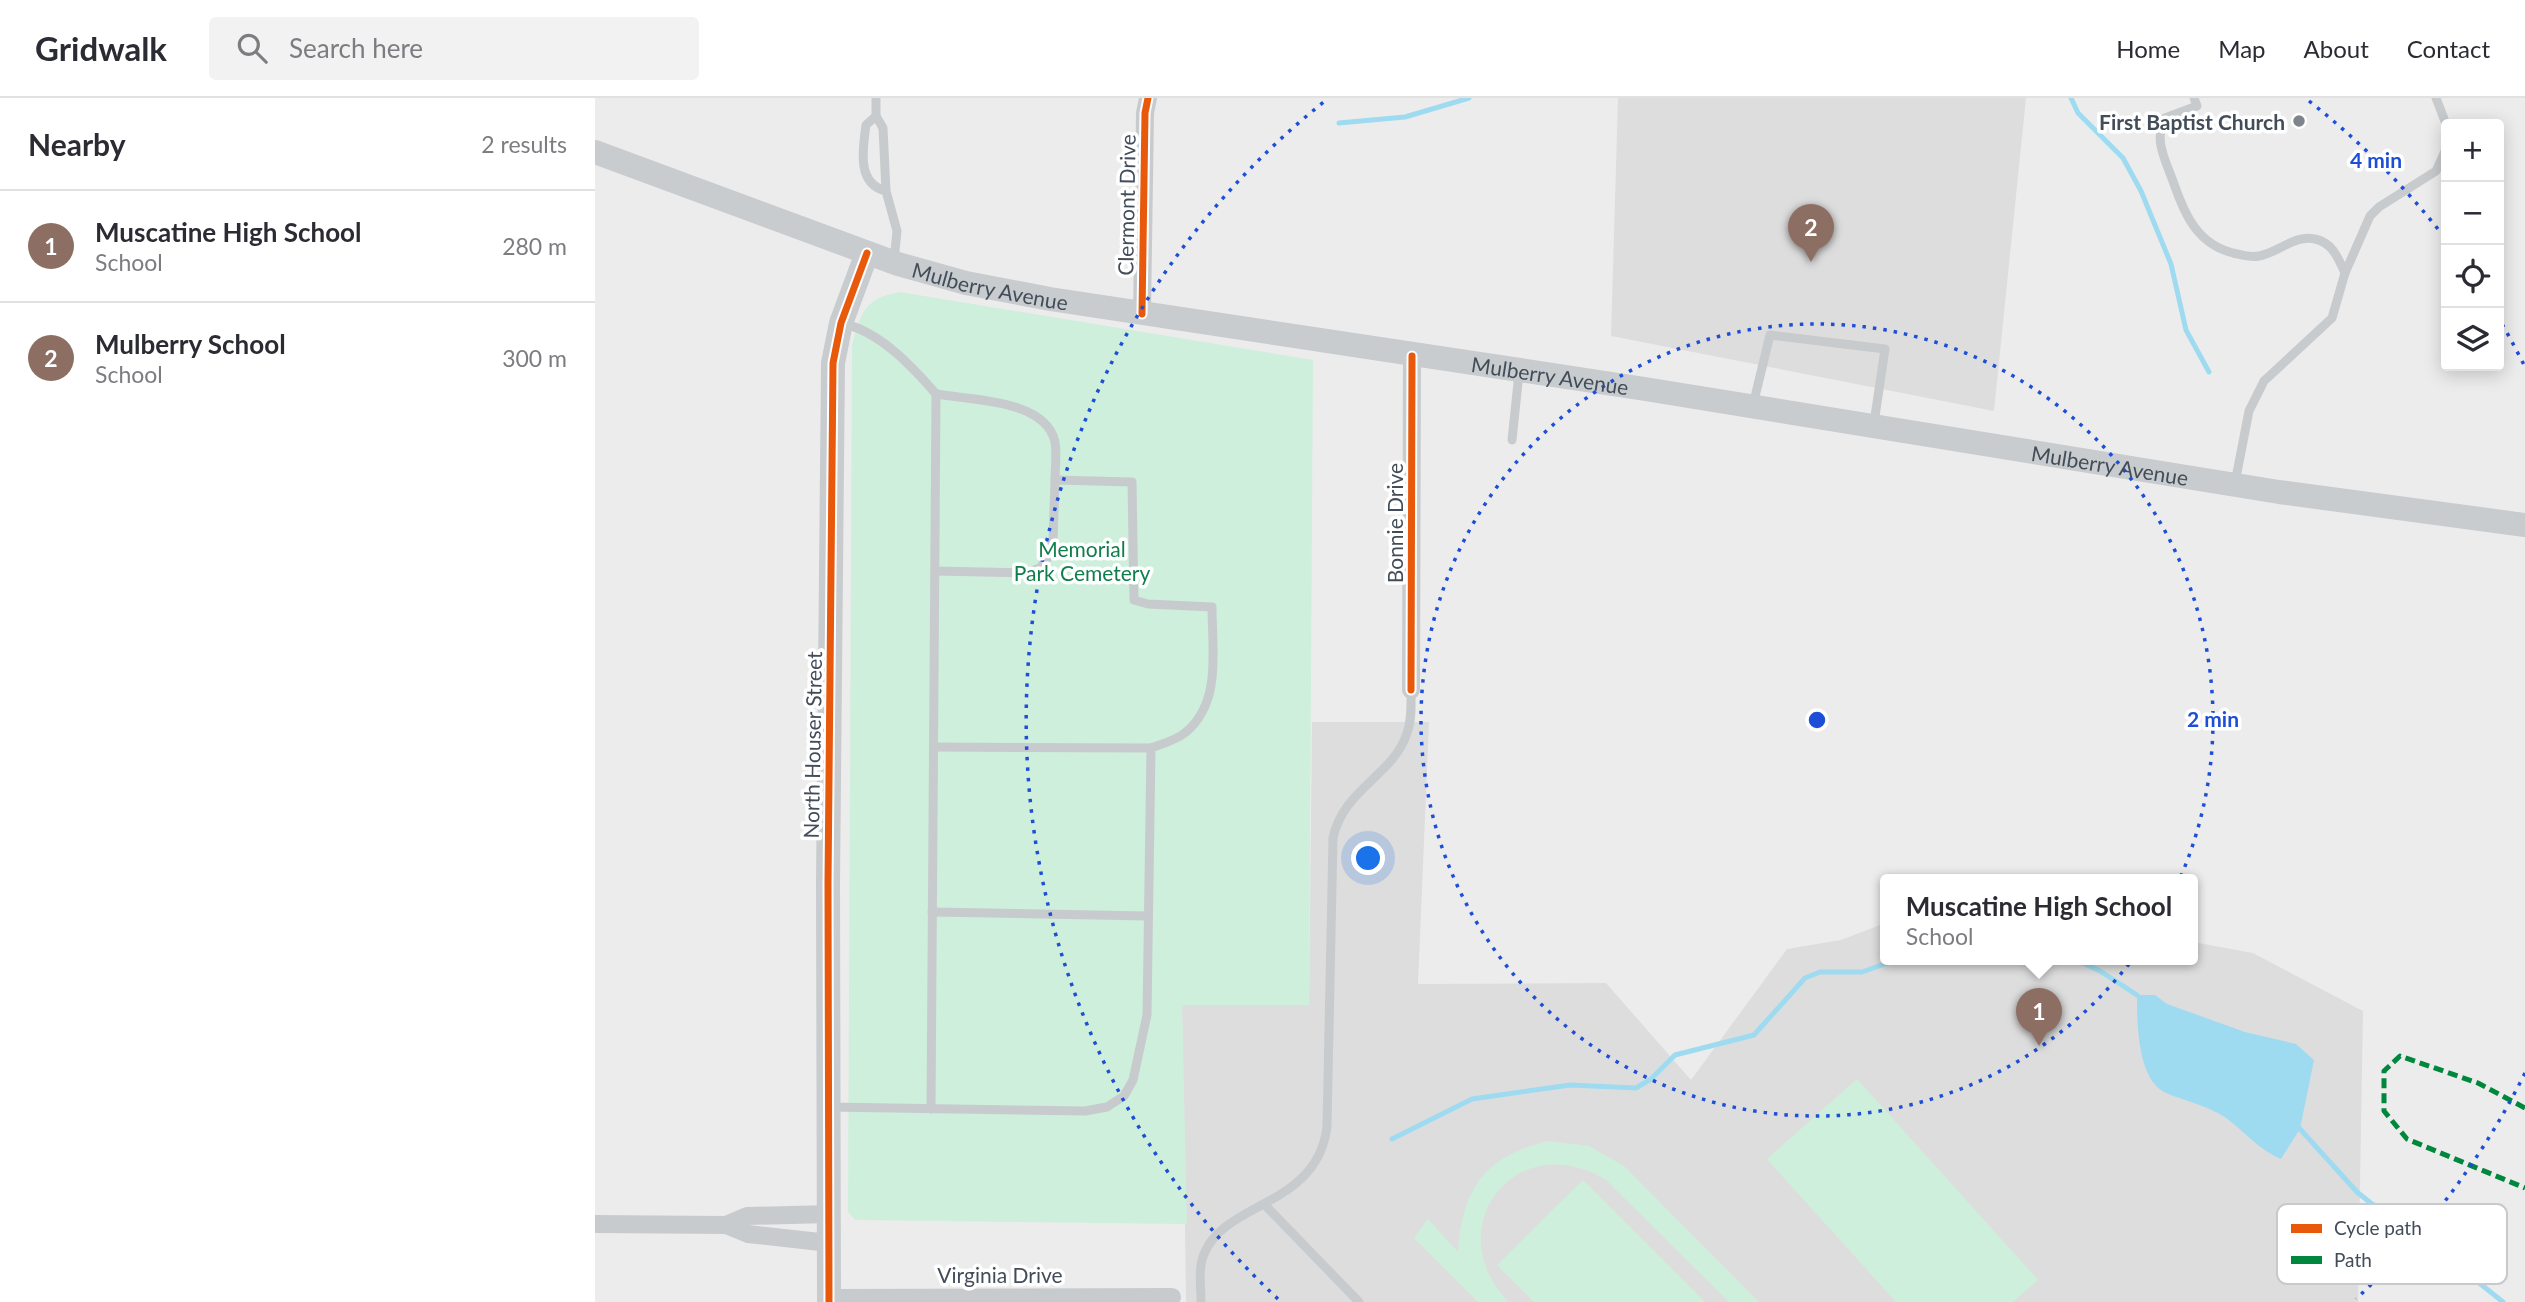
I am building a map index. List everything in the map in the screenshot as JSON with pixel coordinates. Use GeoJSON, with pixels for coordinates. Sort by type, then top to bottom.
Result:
{"type":"FeatureCollection","features":[{"type":"Feature","properties":{"kind":"main road","name":"Mulberry Avenue"},"geometry":{"type":"LineString","coordinates":[[595,152],[867,253],[966,283],[1142,314],[1873,428],[2234,484],[2525,525]]}},
{"type":"Feature","properties":{"kind":"main road","name":"North Houser Street"},"geometry":{"type":"LineString","coordinates":[[829,1300],[833,363],[841,323],[867,253]]}},
{"type":"Feature","properties":{"kind":"street","name":"Clermont Drive"},"geometry":{"type":"LineString","coordinates":[[1142,314],[1145,113],[1149,98]]}},
{"type":"Feature","properties":{"kind":"street","name":"Bonnie Drive"},"geometry":{"type":"LineString","coordinates":[[1412,356],[1412,690]]}},
{"type":"Feature","properties":{"kind":"street"},"geometry":{"type":"LineString","coordinates":[[726,1225],[747,1216],[830,1214]]}},
{"type":"Feature","properties":{"kind":"street"},"geometry":{"type":"LineString","coordinates":[[595,1224],[726,1225],[748,1234],[829,1243]]}},
{"type":"Feature","properties":{"kind":"street","name":"Virginia Drive"},"geometry":{"type":"LineString","coordinates":[[829,1300],[1172,1297]]}},
{"type":"Feature","properties":{"kind":"lane"},"geometry":{"type":"LineString","coordinates":[[876,98],[876,116],[883,128],[885,191],[897,231],[893,262]]}},
{"type":"Feature","properties":{"kind":"lane"},"geometry":{"type":"LineString","coordinates":[[2194,98],[2197,106],[2165,118],[2159,130],[2159,142],[2183,212],[2202,237],[2218,249],[2248,257],[2260,257],[2297,240],[2313,238],[2332,247],[2345,273]]}},
{"type":"Feature","properties":{"kind":"lane"},"geometry":{"type":"LineString","coordinates":[[2436,98],[2445,119]]}},
{"type":"Feature","properties":{"kind":"lane"},"geometry":{"type":"LineString","coordinates":[[876,116],[866,125],[864,167],[867,181],[874,189],[885,191]]}},
{"type":"Feature","properties":{"kind":"lane"},"geometry":{"type":"LineString","coordinates":[[2234,484],[2249,411],[2264,382],[2332,318],[2345,273],[2370,216],[2379,207],[2436,170],[2441,160]]}},
{"type":"Feature","properties":{"kind":"lane"},"geometry":{"type":"LineString","coordinates":[[841,323],[863,328],[916,372],[936,394],[1020,407],[1038,415],[1055,442],[1053,542],[1049,556],[1040,568],[1025,573],[935,571]]}},
{"type":"Feature","properties":{"kind":"lane"},"geometry":{"type":"LineString","coordinates":[[1752,408],[1770,335],[1885,349],[1873,428]]}},
{"type":"Feature","properties":{"kind":"lane"},"geometry":{"type":"LineString","coordinates":[[1511,440],[1519,371]]}},
{"type":"Feature","properties":{"kind":"lane"},"geometry":{"type":"LineString","coordinates":[[931,1109],[936,394]]}},
{"type":"Feature","properties":{"kind":"lane"},"geometry":{"type":"LineString","coordinates":[[934,747],[1151,748],[1184,734],[1204,714],[1212,682],[1212,607],[1148,604],[1134,600],[1132,482],[1055,480]]}},
{"type":"Feature","properties":{"kind":"lane"},"geometry":{"type":"LineString","coordinates":[[1201,1302],[1201,1270],[1205,1251],[1224,1230],[1305,1175],[1323,1149],[1327,1127],[1333,838],[1343,810],[1390,760],[1407,734],[1412,690]]}},
{"type":"Feature","properties":{"kind":"lane"},"geometry":{"type":"LineString","coordinates":[[829,1107],[1085,1111],[1108,1107],[1124,1096],[1133,1080],[1147,1015],[1151,748]]}},
{"type":"Feature","properties":{"kind":"lane"},"geometry":{"type":"LineString","coordinates":[[932,912],[1147,916]]}},
{"type":"Feature","properties":{"kind":"lane"},"geometry":{"type":"LineString","coordinates":[[1264,1204],[1359,1302]]}},
{"type":"Feature","properties":{"kind":"shaded area"},"geometry":{"type":"Polygon","coordinates":[[[1618,98],[2026,98],[1994,411],[1611,336],[1618,98]]]}},
{"type":"Feature","properties":{"kind":"shaded area"},"geometry":{"type":"Polygon","coordinates":[[[1312,722],[1429,722],[1418,984],[1606,983],[1691,1080],[1787,949],[1841,940],[1880,925],[1880,965],[2198,965],[2198,943],[2253,953],[2363,1011],[2360,1204],[2277,1204],[2277,1284],[2358,1284],[2358,1302],[1186,1302],[1182,1004],[1309,1004],[1312,722]]]}},
{"type":"Feature","properties":{"kind":"green space","name":"Memorial Park Cemetery"},"geometry":{"type":"Polygon","coordinates":[[[900,292],[1313,360],[1309,1005],[1182,1005],[1187,1224],[855,1220],[848,1212],[852,345],[858,324],[871,303],[900,292]]]}},
{"type":"Feature","properties":{"kind":"green space"},"geometry":{"type":"Polygon","coordinates":[[[1857,1079],[2038,1280],[2013,1302],[1896,1302],[1767,1159],[1857,1079]]]}},
{"type":"Feature","properties":{"kind":"green space"},"geometry":{"type":"Polygon","coordinates":[[[1548,1141],[1589,1146],[1624,1166],[1759,1302],[1729,1302],[1605,1179],[1572,1166],[1542,1166],[1516,1175],[1496,1193],[1484,1217],[1481,1245],[1489,1274],[1509,1302],[1478,1302],[1414,1238],[1428,1219],[1458,1252],[1465,1210],[1481,1178],[1508,1156],[1526,1147],[1548,1141]]]}},
{"type":"Feature","properties":{"kind":"green space"},"geometry":{"type":"Polygon","coordinates":[[[1583,1180],[1705,1302],[1534,1302],[1497,1265],[1583,1180]]]}},
{"type":"Feature","properties":{"kind":"water"},"geometry":{"type":"Polygon","coordinates":[[[2137,995],[2155,995],[2167,1004],[2245,1032],[2296,1044],[2314,1060],[2300,1129],[2281,1159],[2259,1146],[2219,1114],[2166,1093],[2156,1086],[2149,1076],[2141,1049],[2137,995]]]}},
{"type":"Feature","properties":{"kind":"waterway"},"geometry":{"type":"LineString","coordinates":[[1339,123],[1405,117],[1469,98]]}},
{"type":"Feature","properties":{"kind":"waterway"},"geometry":{"type":"LineString","coordinates":[[2071,98],[2078,113],[2123,158],[2141,191],[2171,264],[2186,330],[2209,372]]}},
{"type":"Feature","properties":{"kind":"waterway"},"geometry":{"type":"LineString","coordinates":[[1392,1139],[1472,1099],[1570,1085],[1636,1088],[1651,1079],[1675,1055],[1754,1035],[1805,978],[1820,972],[1862,972],[1882,965]]}},
{"type":"Feature","properties":{"kind":"waterway"},"geometry":{"type":"LineString","coordinates":[[2087,965],[2137,995]]}},
{"type":"Feature","properties":{"kind":"waterway"},"geometry":{"type":"LineString","coordinates":[[2300,1129],[2357,1192],[2372,1204]]}},
{"type":"Feature","properties":{"kind":"waterway"},"geometry":{"type":"LineString","coordinates":[[2480,1284],[2503,1302]]}},
{"type":"Feature","properties":{"kind":"marked path"},"geometry":{"type":"LineString","coordinates":[[2525,1108],[2478,1083],[2400,1056],[2384,1071],[2384,1111],[2407,1139],[2525,1188]]}},
{"type":"Feature","properties":{"kind":"cycle path"},"geometry":{"type":"LineString","coordinates":[[1142,314],[1145,113],[1148,98]]}},
{"type":"Feature","properties":{"kind":"cycle path"},"geometry":{"type":"LineString","coordinates":[[829,1302],[828,883],[833,363],[841,323],[867,253]]}},
{"type":"Feature","properties":{"kind":"cycle path"},"geometry":{"type":"LineString","coordinates":[[1411,690],[1412,356]]}},
{"type":"Feature","properties":{"kind":"place","name":"First Baptist Church"},"geometry":{"type":"Point","coordinates":[2299,121]}},
{"type":"Feature","properties":{"kind":"place","name":"Mulberry School"},"geometry":{"type":"Point","coordinates":[1811,262]}},
{"type":"Feature","properties":{"kind":"place","name":"Muscatine High School"},"geometry":{"type":"Point","coordinates":[2039,1046]}}]}
